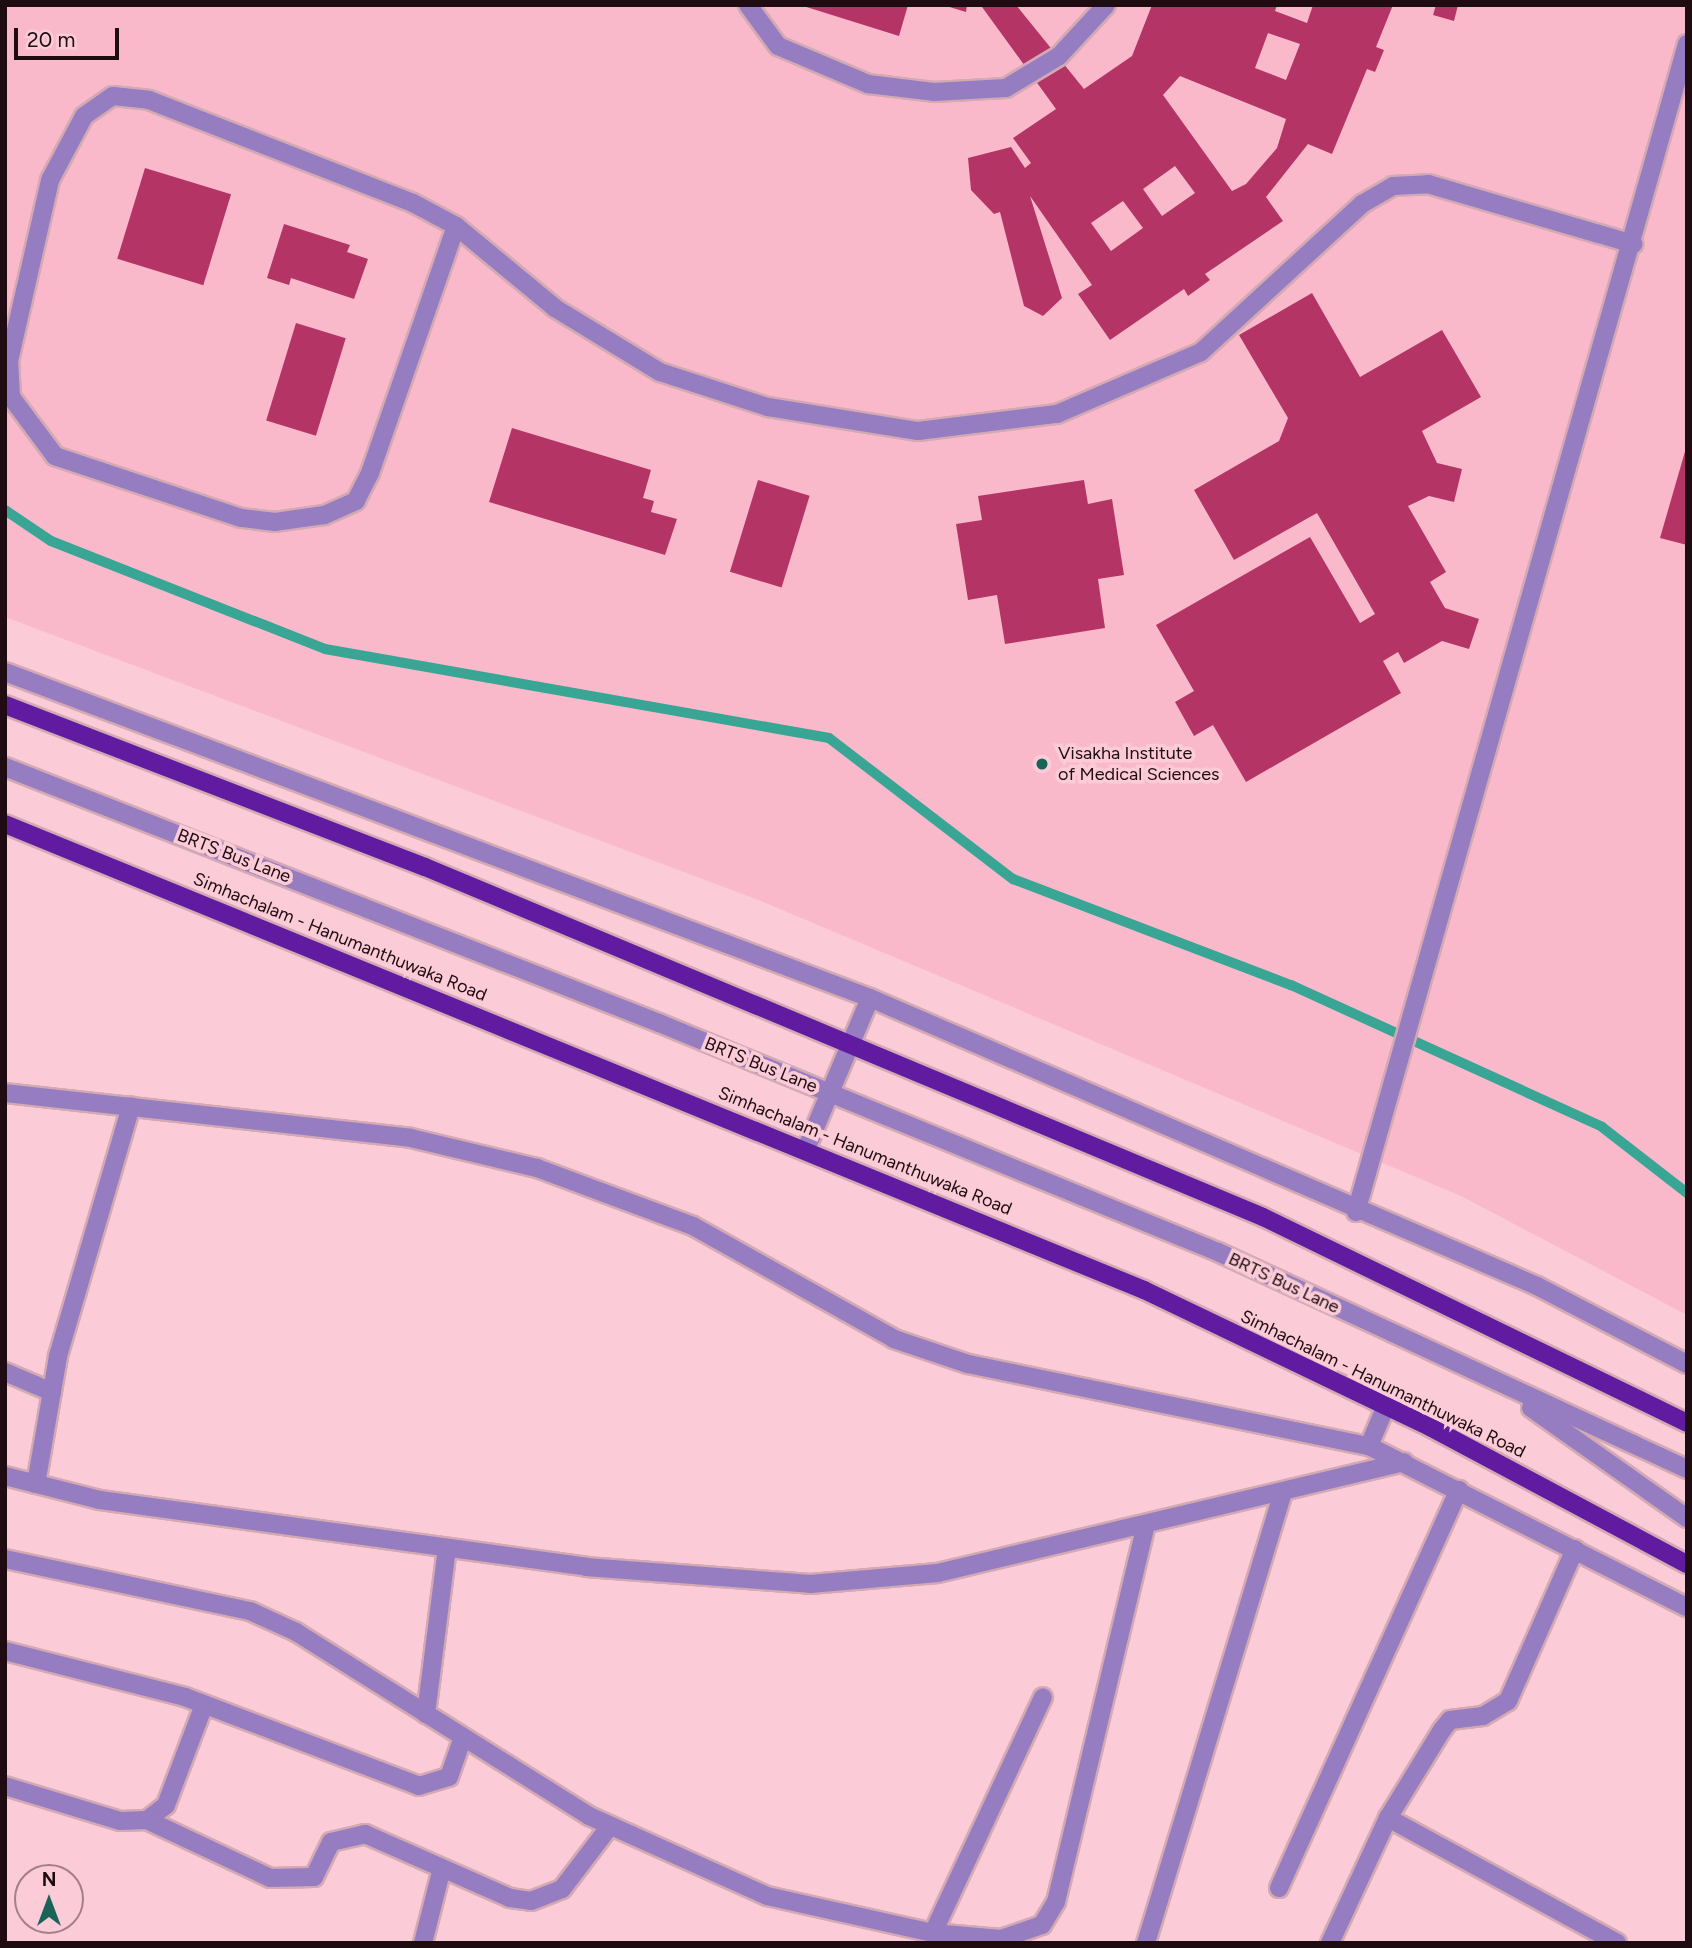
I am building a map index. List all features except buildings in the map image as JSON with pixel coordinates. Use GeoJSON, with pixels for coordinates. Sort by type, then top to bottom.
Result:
{"type":"FeatureCollection","features":[{"type":"Feature","properties":{"kind":"main road"},"geometry":{"type":"LineString","coordinates":[[5,705],[231,789],[1364,1261],[1687,1423]]}},
{"type":"Feature","properties":{"kind":"main road","name":"Simhachalam - Hanumanthuwaka Road"},"geometry":{"type":"LineString","coordinates":[[5,824],[806,1149],[1144,1290],[1386,1406],[1687,1564]]}},
{"type":"Feature","properties":{"kind":"street"},"geometry":{"type":"LineString","coordinates":[[748,5],[778,46],[868,83],[934,92],[1006,88],[1059,56],[1106,5]]}},
{"type":"Feature","properties":{"kind":"street"},"geometry":{"type":"LineString","coordinates":[[1356,1212],[1633,244],[1687,44]]}},
{"type":"Feature","properties":{"kind":"street"},"geometry":{"type":"LineString","coordinates":[[456,226],[370,473],[356,501],[324,515],[275,522],[241,517],[55,456],[11,397],[9,361],[50,180],[84,116],[113,96],[149,100],[413,202],[456,226],[555,307],[660,372],[768,407],[918,431],[1057,414],[1201,352],[1362,204],[1393,186],[1428,184],[1633,244]]}},
{"type":"Feature","properties":{"kind":"street"},"geometry":{"type":"LineString","coordinates":[[5,672],[870,998],[1356,1212],[1537,1286],[1687,1364]]}},
{"type":"Feature","properties":{"kind":"street","name":"BRTS Bus Lane"},"geometry":{"type":"LineString","coordinates":[[5,767],[831,1093],[1218,1252],[1506,1389],[1687,1469]]}},
{"type":"Feature","properties":{"kind":"street"},"geometry":{"type":"LineString","coordinates":[[806,1149],[870,998]]}},
{"type":"Feature","properties":{"kind":"street"},"geometry":{"type":"LineString","coordinates":[[5,1093],[411,1138],[537,1168],[693,1226],[894,1339],[968,1364],[1369,1446],[1687,1607]]}},
{"type":"Feature","properties":{"kind":"street"},"geometry":{"type":"LineString","coordinates":[[36,1484],[52,1392],[131,1106]]}},
{"type":"Feature","properties":{"kind":"street"},"geometry":{"type":"LineString","coordinates":[[5,1372],[52,1392]]}},
{"type":"Feature","properties":{"kind":"street","name":"BRTS Bus Lane"},"geometry":{"type":"LineString","coordinates":[[1506,1389],[1687,1518]]}},
{"type":"Feature","properties":{"kind":"street"},"geometry":{"type":"LineString","coordinates":[[1369,1446],[1386,1406]]}},
{"type":"Feature","properties":{"kind":"street"},"geometry":{"type":"LineString","coordinates":[[5,1476],[100,1500],[586,1567],[810,1584],[938,1573],[1145,1527],[1404,1462]]}},
{"type":"Feature","properties":{"kind":"street"},"geometry":{"type":"LineString","coordinates":[[1279,1888],[1459,1490]]}},
{"type":"Feature","properties":{"kind":"street"},"geometry":{"type":"LineString","coordinates":[[1146,1943],[1283,1493]]}},
{"type":"Feature","properties":{"kind":"street"},"geometry":{"type":"LineString","coordinates":[[5,1559],[250,1611],[610,1826],[767,1896],[933,1933],[1023,1936],[1042,1925],[1056,1902],[1145,1527]]}},
{"type":"Feature","properties":{"kind":"street"},"geometry":{"type":"LineString","coordinates":[[426,1714],[447,1548]]}},
{"type":"Feature","properties":{"kind":"street"},"geometry":{"type":"LineString","coordinates":[[1330,1943],[1388,1818],[1450,1720],[1483,1716],[1508,1701],[1575,1549]]}},
{"type":"Feature","properties":{"kind":"street"},"geometry":{"type":"LineString","coordinates":[[5,1651],[204,1705],[419,1786],[449,1777],[463,1737]]}},
{"type":"Feature","properties":{"kind":"street"},"geometry":{"type":"LineString","coordinates":[[933,1933],[1043,1697]]}},
{"type":"Feature","properties":{"kind":"street"},"geometry":{"type":"LineString","coordinates":[[147,1820],[166,1805],[204,1705]]}},
{"type":"Feature","properties":{"kind":"street"},"geometry":{"type":"LineString","coordinates":[[5,1786],[120,1821],[147,1820],[270,1878],[314,1877],[331,1842],[347,1834],[365,1834],[510,1898],[546,1898],[562,1889],[610,1826]]}},
{"type":"Feature","properties":{"kind":"street"},"geometry":{"type":"LineString","coordinates":[[1388,1818],[1617,1943]]}},
{"type":"Feature","properties":{"kind":"street"},"geometry":{"type":"LineString","coordinates":[[423,1943],[442,1868]]}},
{"type":"Feature","properties":{"kind":"shaded area","name":"Visakha Institute of Medical Sciences"},"geometry":{"type":"Polygon","coordinates":[[[5,5],[1687,5],[1687,1315],[1461,1196],[761,901],[5,617],[5,5]]]}},
{"type":"Feature","properties":{"kind":"waterway"},"geometry":{"type":"LineString","coordinates":[[5,510],[51,541],[325,649],[829,738],[1013,879],[1291,985],[1602,1127],[1687,1193]]}},
{"type":"Feature","properties":{"kind":"place","name":"Visakha Institute of Medical Sciences"},"geometry":{"type":"Point","coordinates":[1042,764]}}]}
